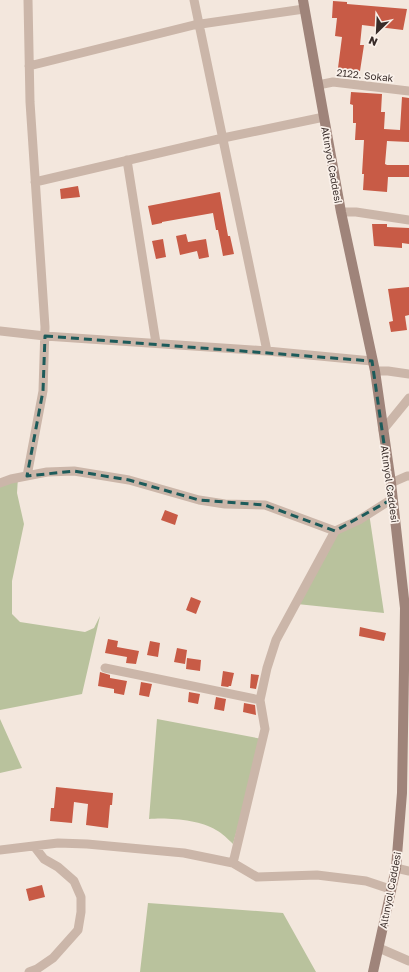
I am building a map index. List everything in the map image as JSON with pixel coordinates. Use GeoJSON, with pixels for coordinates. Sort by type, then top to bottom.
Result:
{"type":"FeatureCollection","features":[{"type":"Feature","properties":{"kind":"main road","name":"Altınyol Caddesi"},"geometry":{"type":"LineString","coordinates":[[303,4],[341,212],[375,371],[407,609],[406,793],[396,868],[390,889],[374,972]]}},
{"type":"Feature","properties":{"kind":"street"},"geometry":{"type":"LineString","coordinates":[[27,476],[43,391],[45,336],[30,102],[28,0]]}},
{"type":"Feature","properties":{"kind":"street"},"geometry":{"type":"LineString","coordinates":[[194,0],[267,351]]}},
{"type":"Feature","properties":{"kind":"street"},"geometry":{"type":"LineString","coordinates":[[29,66],[199,24],[303,4]]}},
{"type":"Feature","properties":{"kind":"street","name":"2122. Sokak"},"geometry":{"type":"LineString","coordinates":[[318,85],[333,82],[409,91]]}},
{"type":"Feature","properties":{"kind":"street"},"geometry":{"type":"LineString","coordinates":[[35,182],[223,138],[324,117]]}},
{"type":"Feature","properties":{"kind":"street"},"geometry":{"type":"LineString","coordinates":[[127,160],[156,343]]}},
{"type":"Feature","properties":{"kind":"street"},"geometry":{"type":"LineString","coordinates":[[341,212],[356,212],[409,220]]}},
{"type":"Feature","properties":{"kind":"street"},"geometry":{"type":"LineString","coordinates":[[0,331],[45,336],[267,351],[372,361]]}},
{"type":"Feature","properties":{"kind":"street"},"geometry":{"type":"LineString","coordinates":[[375,371],[409,374]]}},
{"type":"Feature","properties":{"kind":"street"},"geometry":{"type":"LineString","coordinates":[[383,430],[409,398]]}},
{"type":"Feature","properties":{"kind":"street"},"geometry":{"type":"LineString","coordinates":[[0,482],[11,478],[47,472],[74,470],[129,480],[199,500],[225,504],[265,505],[335,531]]}},
{"type":"Feature","properties":{"kind":"street"},"geometry":{"type":"LineString","coordinates":[[391,483],[409,476]]}},
{"type":"Feature","properties":{"kind":"street"},"geometry":{"type":"LineString","coordinates":[[233,863],[265,729],[260,700],[267,668],[276,640],[335,531],[358,520],[392,499]]}},
{"type":"Feature","properties":{"kind":"street"},"geometry":{"type":"LineString","coordinates":[[105,668],[260,700]]}},
{"type":"Feature","properties":{"kind":"street"},"geometry":{"type":"LineString","coordinates":[[0,850],[58,843],[87,844],[184,853],[233,863],[257,877],[317,875],[366,881],[390,889]]}},
{"type":"Feature","properties":{"kind":"street"},"geometry":{"type":"LineString","coordinates":[[29,972],[37,969],[53,958],[78,930],[81,912],[81,897],[74,881],[58,867],[44,859],[34,846]]}},
{"type":"Feature","properties":{"kind":"street"},"geometry":{"type":"LineString","coordinates":[[396,868],[409,871]]}},
{"type":"Feature","properties":{"kind":"street"},"geometry":{"type":"LineString","coordinates":[[378,948],[409,961]]}},
{"type":"Feature","properties":{"kind":"highlighted area"},"geometry":{"type":"Polygon","coordinates":[[[45,336],[372,361],[392,499],[335,531],[265,505],[199,500],[129,480],[74,471],[27,476],[43,391],[45,336]]]}},
{"type":"Feature","properties":{"kind":"green space"},"geometry":{"type":"Polygon","coordinates":[[[18,477],[17,493],[24,524],[12,581],[12,614],[20,622],[85,632],[94,628],[100,616],[82,694],[0,710],[0,483],[18,477]]]}},
{"type":"Feature","properties":{"kind":"green space"},"geometry":{"type":"Polygon","coordinates":[[[369,513],[384,613],[297,604],[335,531],[369,513]]]}},
{"type":"Feature","properties":{"kind":"green space"},"geometry":{"type":"Polygon","coordinates":[[[0,719],[22,768],[0,773],[0,719]]]}},
{"type":"Feature","properties":{"kind":"green space"},"geometry":{"type":"Polygon","coordinates":[[[157,719],[262,739],[233,844],[218,831],[202,824],[165,818],[149,819],[157,719]]]}},
{"type":"Feature","properties":{"kind":"green space"},"geometry":{"type":"Polygon","coordinates":[[[148,903],[283,913],[316,972],[140,972],[148,903]]]}},
{"type":"Feature","properties":{"kind":"building"},"geometry":{"type":"Polygon","coordinates":[[[333,1],[347,2],[347,4],[407,9],[403,30],[362,25],[360,45],[364,45],[360,71],[338,68],[342,37],[335,36],[337,18],[332,18],[333,1]]]}},
{"type":"Feature","properties":{"kind":"building"},"geometry":{"type":"Polygon","coordinates":[[[351,92],[382,94],[381,112],[385,112],[384,129],[400,130],[402,97],[409,98],[409,142],[387,141],[385,164],[409,165],[409,177],[388,177],[387,192],[363,190],[364,174],[362,174],[364,140],[355,140],[356,123],[353,123],[353,105],[350,104],[351,92]]]}},
{"type":"Feature","properties":{"kind":"building"},"geometry":{"type":"Polygon","coordinates":[[[78,186],[80,197],[61,199],[60,189],[78,186]]]}},
{"type":"Feature","properties":{"kind":"building"},"geometry":{"type":"Polygon","coordinates":[[[220,192],[228,236],[230,236],[234,254],[223,256],[213,213],[152,225],[148,206],[220,192]]]}},
{"type":"Feature","properties":{"kind":"building"},"geometry":{"type":"Polygon","coordinates":[[[372,224],[387,224],[387,227],[409,228],[409,244],[402,243],[402,248],[374,246],[372,224]]]}},
{"type":"Feature","properties":{"kind":"building"},"geometry":{"type":"Polygon","coordinates":[[[186,234],[188,242],[206,239],[209,257],[199,259],[197,251],[180,255],[176,236],[186,234]]]}},
{"type":"Feature","properties":{"kind":"building"},"geometry":{"type":"Polygon","coordinates":[[[163,239],[166,257],[156,259],[152,241],[163,239]]]}},
{"type":"Feature","properties":{"kind":"building"},"geometry":{"type":"Polygon","coordinates":[[[409,287],[409,315],[405,316],[407,330],[391,332],[389,322],[393,321],[388,289],[409,287]]]}},
{"type":"Feature","properties":{"kind":"building"},"geometry":{"type":"Polygon","coordinates":[[[165,510],[178,515],[175,525],[161,520],[165,510]]]}},
{"type":"Feature","properties":{"kind":"building"},"geometry":{"type":"Polygon","coordinates":[[[191,597],[201,601],[196,614],[186,610],[191,597]]]}},
{"type":"Feature","properties":{"kind":"building"},"geometry":{"type":"Polygon","coordinates":[[[360,627],[386,633],[384,641],[359,636],[360,627]]]}},
{"type":"Feature","properties":{"kind":"building"},"geometry":{"type":"Polygon","coordinates":[[[108,639],[118,641],[117,647],[139,651],[136,664],[126,663],[127,657],[105,653],[108,639]]]}},
{"type":"Feature","properties":{"kind":"building"},"geometry":{"type":"Polygon","coordinates":[[[150,641],[160,643],[158,657],[147,655],[150,641]]]}},
{"type":"Feature","properties":{"kind":"building"},"geometry":{"type":"Polygon","coordinates":[[[177,648],[187,650],[185,664],[174,662],[177,648]]]}},
{"type":"Feature","properties":{"kind":"building"},"geometry":{"type":"Polygon","coordinates":[[[187,658],[201,660],[200,671],[186,669],[187,658]]]}},
{"type":"Feature","properties":{"kind":"building"},"geometry":{"type":"Polygon","coordinates":[[[223,671],[234,673],[231,686],[221,686],[223,671]]]}},
{"type":"Feature","properties":{"kind":"building"},"geometry":{"type":"Polygon","coordinates":[[[100,672],[110,675],[110,678],[127,681],[124,695],[114,693],[114,689],[98,686],[100,672]]]}},
{"type":"Feature","properties":{"kind":"building"},"geometry":{"type":"Polygon","coordinates":[[[251,674],[259,675],[256,689],[250,688],[251,674]]]}},
{"type":"Feature","properties":{"kind":"building"},"geometry":{"type":"Polygon","coordinates":[[[141,682],[152,684],[149,697],[139,695],[141,682]]]}},
{"type":"Feature","properties":{"kind":"building"},"geometry":{"type":"Polygon","coordinates":[[[189,692],[200,694],[198,704],[188,702],[189,692]]]}},
{"type":"Feature","properties":{"kind":"building"},"geometry":{"type":"Polygon","coordinates":[[[216,697],[226,699],[224,711],[214,709],[216,697]]]}},
{"type":"Feature","properties":{"kind":"building"},"geometry":{"type":"Polygon","coordinates":[[[244,703],[255,705],[256,715],[243,712],[244,703]]]}},
{"type":"Feature","properties":{"kind":"building"},"geometry":{"type":"Polygon","coordinates":[[[56,787],[113,793],[112,805],[110,805],[108,828],[86,825],[88,804],[74,802],[72,823],[50,821],[51,808],[54,808],[56,787]]]}},
{"type":"Feature","properties":{"kind":"building"},"geometry":{"type":"Polygon","coordinates":[[[42,885],[45,897],[29,901],[26,889],[42,885]]]}}]}
